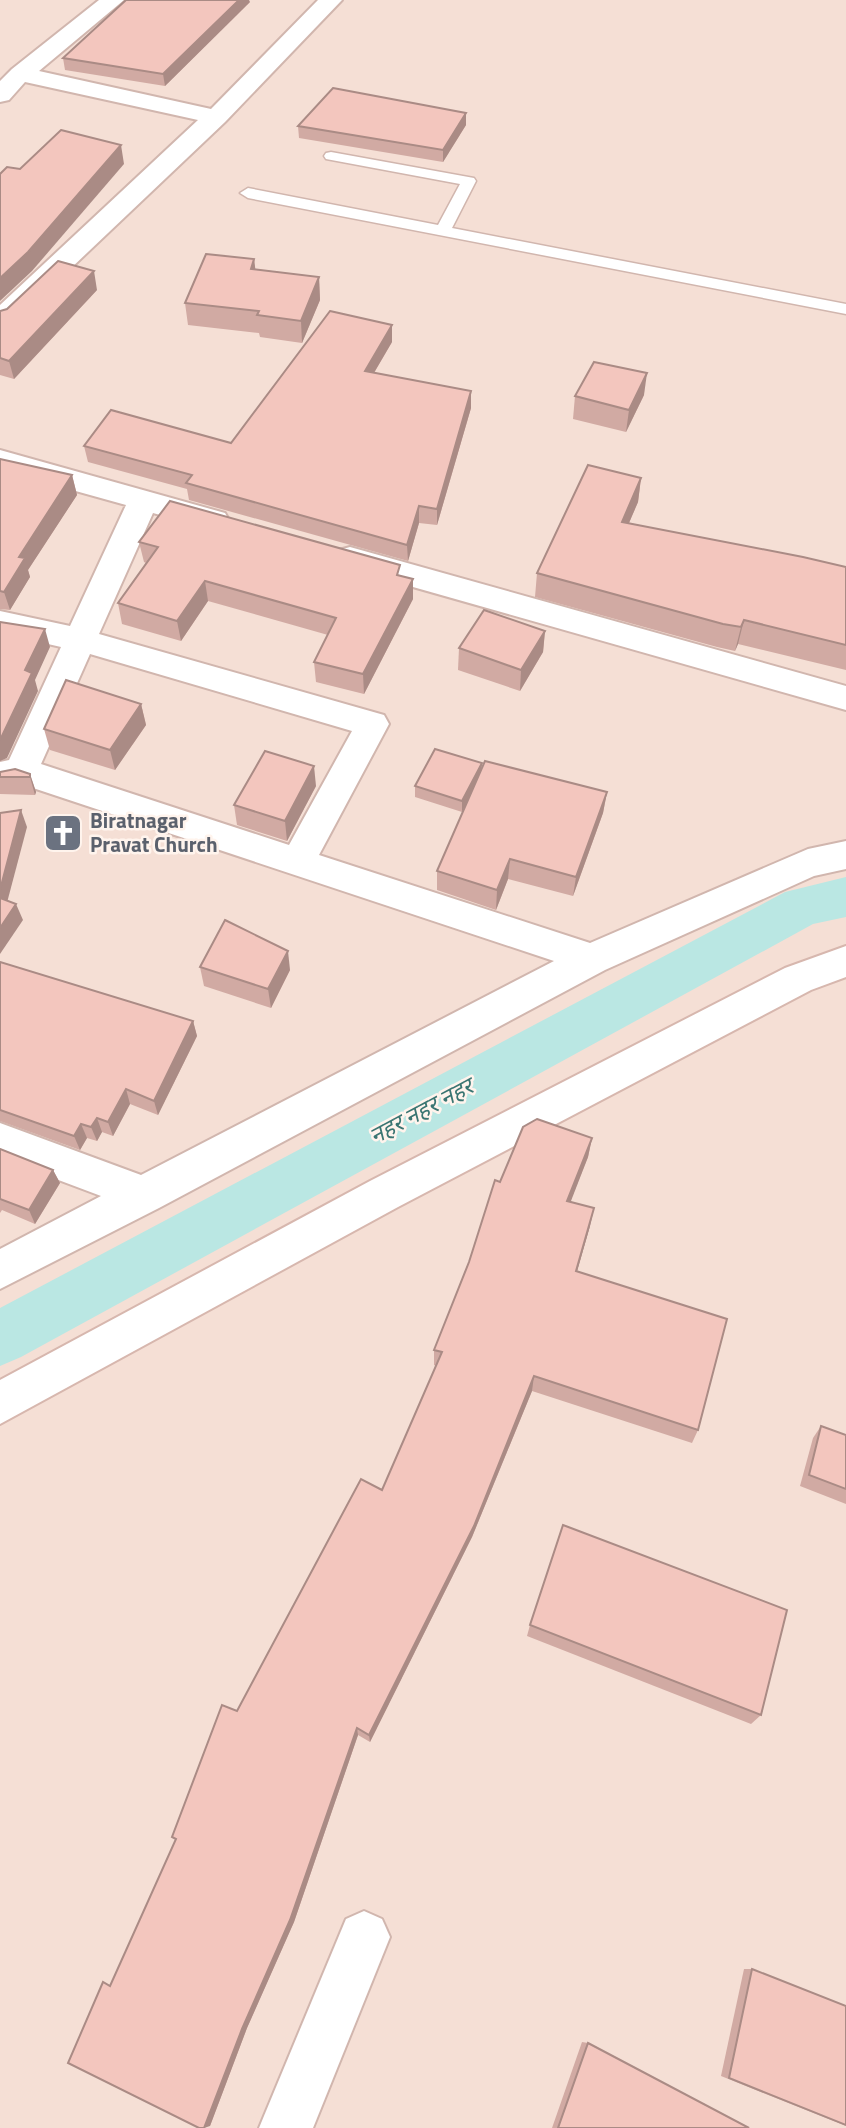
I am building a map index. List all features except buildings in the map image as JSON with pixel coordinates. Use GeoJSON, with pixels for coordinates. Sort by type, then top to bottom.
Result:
{"type":"FeatureCollection","features":[{"type":"Feature","properties":{"kind":"street"},"geometry":{"type":"LineString","coordinates":[[0,95],[20,74],[113,0]]}},
{"type":"Feature","properties":{"kind":"street"},"geometry":{"type":"LineString","coordinates":[[0,320],[216,117],[331,0]]}},
{"type":"Feature","properties":{"kind":"street"},"geometry":{"type":"LineString","coordinates":[[20,74],[216,117]]}},
{"type":"Feature","properties":{"kind":"street"},"geometry":{"type":"LineString","coordinates":[[0,460],[242,528]]}},
{"type":"Feature","properties":{"kind":"street"},"geometry":{"type":"LineString","coordinates":[[143,501],[80,640],[10,773],[299,862],[592,959]]}},
{"type":"Feature","properties":{"kind":"street"},"geometry":{"type":"LineString","coordinates":[[318,549],[846,698]]}},
{"type":"Feature","properties":{"kind":"street"},"geometry":{"type":"LineString","coordinates":[[0,622],[80,640],[372,724],[299,862]]}},
{"type":"Feature","properties":{"kind":"street"},"geometry":{"type":"LineString","coordinates":[[0,1270],[592,959],[808,863],[846,855]]}},
{"type":"Feature","properties":{"kind":"street"},"geometry":{"type":"LineString","coordinates":[[0,1403],[384,1194],[798,979],[846,961]]}},
{"type":"Feature","properties":{"kind":"street"},"geometry":{"type":"LineString","coordinates":[[0,1140],[145,1195]]}},
{"type":"Feature","properties":{"kind":"street"},"geometry":{"type":"LineString","coordinates":[[286,2128],[364,1937]]}},
{"type":"Feature","properties":{"kind":"lane"},"geometry":{"type":"LineString","coordinates":[[331,156],[469,181],[443,231]]}},
{"type":"Feature","properties":{"kind":"lane"},"geometry":{"type":"LineString","coordinates":[[247,193],[846,309]]}},
{"type":"Feature","properties":{"kind":"shaded area"},"geometry":{"type":"Polygon","coordinates":[[[0,0],[846,0],[846,2128],[0,2128],[0,0]]]}},
{"type":"Feature","properties":{"kind":"waterway","name":"नहर नहर नहर"},"geometry":{"type":"LineString","coordinates":[[0,1338],[802,906],[846,897]]}},
{"type":"Feature","properties":{"kind":"place","name":"Biratnagar Pravat Church"},"geometry":{"type":"Point","coordinates":[63,833]}}]}
